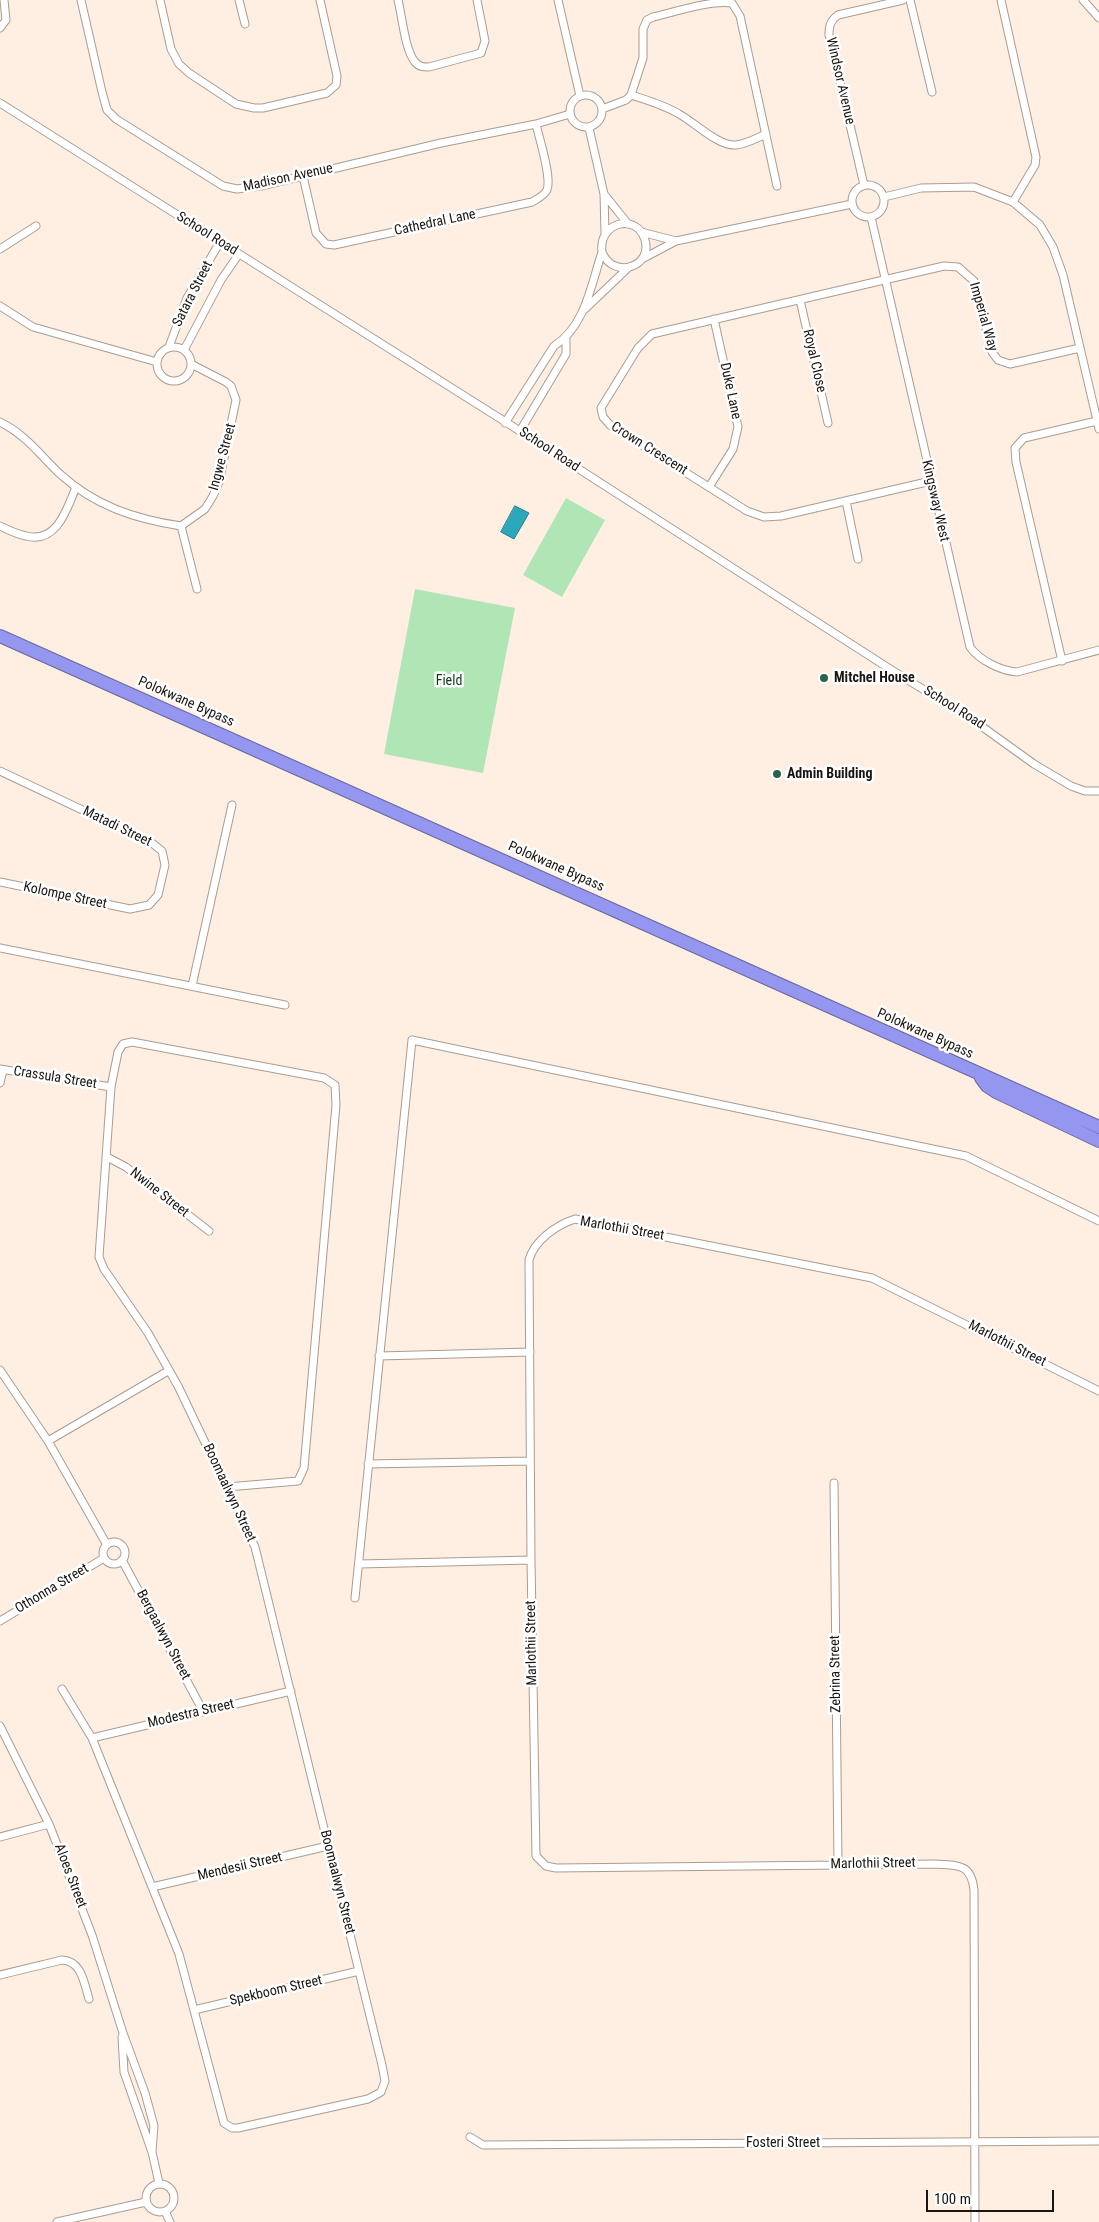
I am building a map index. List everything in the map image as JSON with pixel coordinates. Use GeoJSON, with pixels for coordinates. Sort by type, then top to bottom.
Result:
{"type":"FeatureCollection","features":[{"type":"Feature","properties":{"kind":"highway","name":"Polokwane Bypass"},"geometry":{"type":"LineString","coordinates":[[0,636],[978,1074],[1096,1125]]}},
{"type":"Feature","properties":{"kind":"highway"},"geometry":{"type":"LineString","coordinates":[[978,1074],[996,1092],[1099,1141]]}},
{"type":"Feature","properties":{"kind":"street"},"geometry":{"type":"LineString","coordinates":[[0,28],[3,26],[7,15],[4,0]]}},
{"type":"Feature","properties":{"kind":"street","name":"Madison Avenue"},"geometry":{"type":"LineString","coordinates":[[81,0],[107,110],[116,119],[223,186],[236,189],[303,176],[536,124],[570,114]]}},
{"type":"Feature","properties":{"kind":"street"},"geometry":{"type":"LineString","coordinates":[[160,0],[171,49],[179,64],[189,74],[236,104],[254,108],[327,93],[336,85],[337,76],[320,0]]}},
{"type":"Feature","properties":{"kind":"street"},"geometry":{"type":"LineString","coordinates":[[239,0],[245,24]]}},
{"type":"Feature","properties":{"kind":"street"},"geometry":{"type":"LineString","coordinates":[[398,0],[410,53],[415,63],[429,67],[481,53],[486,41],[477,0]]}},
{"type":"Feature","properties":{"kind":"street"},"geometry":{"type":"LineString","coordinates":[[558,0],[580,96]]}},
{"type":"Feature","properties":{"kind":"street","name":"Windsor Avenue"},"geometry":{"type":"LineString","coordinates":[[864,185],[829,35],[830,26],[838,15],[903,0]]}},
{"type":"Feature","properties":{"kind":"street"},"geometry":{"type":"LineString","coordinates":[[910,0],[932,92]]}},
{"type":"Feature","properties":{"kind":"street"},"geometry":{"type":"LineString","coordinates":[[1001,0],[1036,157],[1030,176],[1013,202]]}},
{"type":"Feature","properties":{"kind":"street"},"geometry":{"type":"LineString","coordinates":[[1083,0],[1099,18]]}},
{"type":"Feature","properties":{"kind":"street"},"geometry":{"type":"LineString","coordinates":[[602,109],[626,100],[631,95],[643,58],[643,29],[647,20],[653,17],[713,4],[732,3],[740,16],[777,186]]}},
{"type":"Feature","properties":{"kind":"street"},"geometry":{"type":"LineString","coordinates":[[631,95],[651,101],[679,114],[721,142],[729,145],[738,145],[766,134]]}},
{"type":"Feature","properties":{"kind":"street"},"geometry":{"type":"LineString","coordinates":[[580,96],[592,96],[599,101],[602,109],[599,121],[589,128],[576,125],[570,114],[570,105],[580,96]]}},
{"type":"Feature","properties":{"kind":"street","name":"School Road"},"geometry":{"type":"LineString","coordinates":[[0,103],[970,718],[1034,764],[1071,786],[1085,791],[1099,791]]}},
{"type":"Feature","properties":{"kind":"street","name":"Cathedral Lane"},"geometry":{"type":"LineString","coordinates":[[303,176],[316,233],[326,244],[334,245],[532,202],[542,197],[547,190],[547,178],[536,124]]}},
{"type":"Feature","properties":{"kind":"street"},"geometry":{"type":"LineString","coordinates":[[589,128],[604,194],[605,233],[601,245],[602,252],[608,263],[613,266],[629,267]]}},
{"type":"Feature","properties":{"kind":"street"},"geometry":{"type":"LineString","coordinates":[[864,185],[874,186],[884,197],[882,210],[871,217],[858,215],[852,204],[856,190],[864,185]]}},
{"type":"Feature","properties":{"kind":"street"},"geometry":{"type":"LineString","coordinates":[[884,197],[921,188],[974,187],[1013,202],[1040,225],[1053,247],[1063,275],[1099,429]]}},
{"type":"Feature","properties":{"kind":"street"},"geometry":{"type":"LineString","coordinates":[[604,194],[628,224],[641,232],[676,241]]}},
{"type":"Feature","properties":{"kind":"street"},"geometry":{"type":"LineString","coordinates":[[505,423],[554,346],[566,338],[583,311],[629,267],[676,241],[852,204]]}},
{"type":"Feature","properties":{"kind":"street","name":"Kingsway West"},"geometry":{"type":"LineString","coordinates":[[871,217],[967,639],[973,652],[1010,672],[1017,672],[1099,650]]}},
{"type":"Feature","properties":{"kind":"street"},"geometry":{"type":"LineString","coordinates":[[605,233],[615,225],[628,224]]}},
{"type":"Feature","properties":{"kind":"street"},"geometry":{"type":"LineString","coordinates":[[0,249],[36,226]]}},
{"type":"Feature","properties":{"kind":"street"},"geometry":{"type":"LineString","coordinates":[[641,232],[646,247],[642,259]]}},
{"type":"Feature","properties":{"kind":"street","name":"Satara Street"},"geometry":{"type":"LineString","coordinates":[[169,347],[187,298],[220,242]]}},
{"type":"Feature","properties":{"kind":"street"},"geometry":{"type":"LineString","coordinates":[[583,311],[602,252]]}},
{"type":"Feature","properties":{"kind":"street","name":"Satara Street"},"geometry":{"type":"LineString","coordinates":[[184,350],[221,280],[239,254]]}},
{"type":"Feature","properties":{"kind":"street","name":"Imperial Way"},"geometry":{"type":"LineString","coordinates":[[886,280],[944,266],[958,267],[964,270],[974,280],[992,352],[1003,363],[1010,364],[1080,348]]}},
{"type":"Feature","properties":{"kind":"street","name":"Crown Crescent"},"geometry":{"type":"LineString","coordinates":[[886,280],[659,332],[647,337],[638,348],[601,408],[603,417],[610,425],[747,511],[764,517],[781,516],[931,481]]}},
{"type":"Feature","properties":{"kind":"street","name":"Royal Close"},"geometry":{"type":"LineString","coordinates":[[800,300],[828,422]]}},
{"type":"Feature","properties":{"kind":"street"},"geometry":{"type":"LineString","coordinates":[[0,306],[33,327],[157,362]]}},
{"type":"Feature","properties":{"kind":"street","name":"Duke Lane"},"geometry":{"type":"LineString","coordinates":[[710,487],[733,449],[738,427],[714,319]]}},
{"type":"Feature","properties":{"kind":"street"},"geometry":{"type":"LineString","coordinates":[[520,431],[566,354],[566,338]]}},
{"type":"Feature","properties":{"kind":"street"},"geometry":{"type":"LineString","coordinates":[[169,347],[180,347],[184,350],[188,354],[191,364],[190,370],[183,378],[172,381],[161,376],[158,371],[157,362],[160,354],[169,347]]}},
{"type":"Feature","properties":{"kind":"street","name":"Ingwe Street"},"geometry":{"type":"LineString","coordinates":[[181,526],[205,509],[213,496],[219,482],[236,400],[231,386],[191,364]]}},
{"type":"Feature","properties":{"kind":"street"},"geometry":{"type":"LineString","coordinates":[[1062,661],[1016,462],[1015,448],[1016,444],[1024,438],[1097,421]]}},
{"type":"Feature","properties":{"kind":"street"},"geometry":{"type":"LineString","coordinates":[[0,422],[14,429],[76,487],[113,510],[150,521],[181,526],[197,589]]}},
{"type":"Feature","properties":{"kind":"street"},"geometry":{"type":"LineString","coordinates":[[0,526],[27,537],[44,536],[62,522],[76,487]]}},
{"type":"Feature","properties":{"kind":"street"},"geometry":{"type":"LineString","coordinates":[[846,501],[858,559]]}},
{"type":"Feature","properties":{"kind":"street","name":"Matadi Street"},"geometry":{"type":"LineString","coordinates":[[0,771],[152,842],[162,851],[165,865],[158,895],[149,904],[130,909]]}},
{"type":"Feature","properties":{"kind":"street"},"geometry":{"type":"LineString","coordinates":[[192,986],[232,805]]}},
{"type":"Feature","properties":{"kind":"street","name":"Kolompe Street"},"geometry":{"type":"LineString","coordinates":[[0,882],[130,909]]}},
{"type":"Feature","properties":{"kind":"street"},"geometry":{"type":"LineString","coordinates":[[0,948],[286,1005]]}},
{"type":"Feature","properties":{"kind":"street"},"geometry":{"type":"LineString","coordinates":[[355,1598],[412,1040],[966,1156],[1099,1220]]}},
{"type":"Feature","properties":{"kind":"street","name":"Boomaalwyn Street"},"geometry":{"type":"LineString","coordinates":[[62,1688],[92,1738],[179,1954],[220,2116],[228,2126],[238,2128],[368,2098],[381,2092],[385,2081],[262,1568],[255,1547],[178,1386],[148,1333],[104,1269],[99,1257],[108,1157],[111,1087],[118,1052],[123,1044],[132,1042],[324,1078],[335,1085],[336,1105],[304,1468],[298,1481],[227,1488]]}},
{"type":"Feature","properties":{"kind":"street"},"geometry":{"type":"LineString","coordinates":[[0,1083],[1,1069]]}},
{"type":"Feature","properties":{"kind":"street","name":"Crassula Street"},"geometry":{"type":"LineString","coordinates":[[1,1069],[111,1087]]}},
{"type":"Feature","properties":{"kind":"street","name":"Nwine Street"},"geometry":{"type":"LineString","coordinates":[[108,1157],[126,1167],[209,1231]]}},
{"type":"Feature","properties":{"kind":"street","name":"Marlothii Street"},"geometry":{"type":"LineString","coordinates":[[975,2222],[974,1890],[971,1876],[967,1870],[961,1866],[934,1864],[556,1868],[542,1863],[535,1851],[530,1462],[529,1268],[531,1253],[538,1243],[559,1226],[575,1219],[878,1280],[1099,1391]]}},
{"type":"Feature","properties":{"kind":"street"},"geometry":{"type":"LineString","coordinates":[[380,1356],[530,1352]]}},
{"type":"Feature","properties":{"kind":"street"},"geometry":{"type":"LineString","coordinates":[[0,1370],[48,1441],[107,1545]]}},
{"type":"Feature","properties":{"kind":"street"},"geometry":{"type":"LineString","coordinates":[[48,1441],[168,1371]]}},
{"type":"Feature","properties":{"kind":"street"},"geometry":{"type":"LineString","coordinates":[[368,1464],[530,1462]]}},
{"type":"Feature","properties":{"kind":"street","name":"Zebrina Street"},"geometry":{"type":"LineString","coordinates":[[834,1483],[838,1865]]}},
{"type":"Feature","properties":{"kind":"street"},"geometry":{"type":"LineString","coordinates":[[114,1542],[120,1544],[124,1553],[122,1560],[113,1564],[104,1558],[103,1551],[107,1545],[114,1542]]}},
{"type":"Feature","properties":{"kind":"street","name":"Othonna Street"},"geometry":{"type":"LineString","coordinates":[[0,1621],[104,1558]]}},
{"type":"Feature","properties":{"kind":"street","name":"Bergaalwyn Street"},"geometry":{"type":"LineString","coordinates":[[122,1560],[203,1711]]}},
{"type":"Feature","properties":{"kind":"street"},"geometry":{"type":"LineString","coordinates":[[359,1564],[531,1560]]}},
{"type":"Feature","properties":{"kind":"street","name":"Modestra Street"},"geometry":{"type":"LineString","coordinates":[[92,1738],[291,1691]]}},
{"type":"Feature","properties":{"kind":"street","name":"Aloes Street"},"geometry":{"type":"LineString","coordinates":[[0,1726],[49,1824],[92,1935],[122,2033],[145,2093],[154,2126],[152,2152]]}},
{"type":"Feature","properties":{"kind":"street"},"geometry":{"type":"LineString","coordinates":[[0,1837],[49,1824]]}},
{"type":"Feature","properties":{"kind":"street","name":"Mendesii Street"},"geometry":{"type":"LineString","coordinates":[[152,1887],[328,1846]]}},
{"type":"Feature","properties":{"kind":"street"},"geometry":{"type":"LineString","coordinates":[[0,1975],[62,1960],[70,1960],[78,1966],[89,2000]]}},
{"type":"Feature","properties":{"kind":"street","name":"Spekboom Street"},"geometry":{"type":"LineString","coordinates":[[194,2010],[359,1971]]}},
{"type":"Feature","properties":{"kind":"street","name":"Aloes Street"},"geometry":{"type":"LineString","coordinates":[[122,2033],[124,2072],[152,2152],[159,2183]]}},
{"type":"Feature","properties":{"kind":"street","name":"Fosteri Street"},"geometry":{"type":"LineString","coordinates":[[470,2137],[482,2146],[1099,2141]]}},
{"type":"Feature","properties":{"kind":"street"},"geometry":{"type":"LineString","coordinates":[[159,2183],[168,2186],[174,2193],[174,2202],[165,2211],[154,2211],[146,2202],[147,2191],[154,2184],[159,2183]]}},
{"type":"Feature","properties":{"kind":"street"},"geometry":{"type":"LineString","coordinates":[[57,2222],[146,2202]]}},
{"type":"Feature","properties":{"kind":"street"},"geometry":{"type":"LineString","coordinates":[[165,2211],[170,2222]]}},
{"type":"Feature","properties":{"kind":"green space"},"geometry":{"type":"Polygon","coordinates":[[[566,498],[605,520],[562,597],[523,575],[566,498]]]}},
{"type":"Feature","properties":{"kind":"green space","name":"Field"},"geometry":{"type":"Polygon","coordinates":[[[415,589],[515,608],[483,773],[384,754],[415,589]]]}},
{"type":"Feature","properties":{"kind":"water"},"geometry":{"type":"Polygon","coordinates":[[[515,506],[529,513],[514,539],[501,532],[515,506]]]}},
{"type":"Feature","properties":{"kind":"place","name":"Mitchel House"},"geometry":{"type":"Point","coordinates":[824,678]}},
{"type":"Feature","properties":{"kind":"place","name":"Admin Building"},"geometry":{"type":"Point","coordinates":[777,774]}}]}
